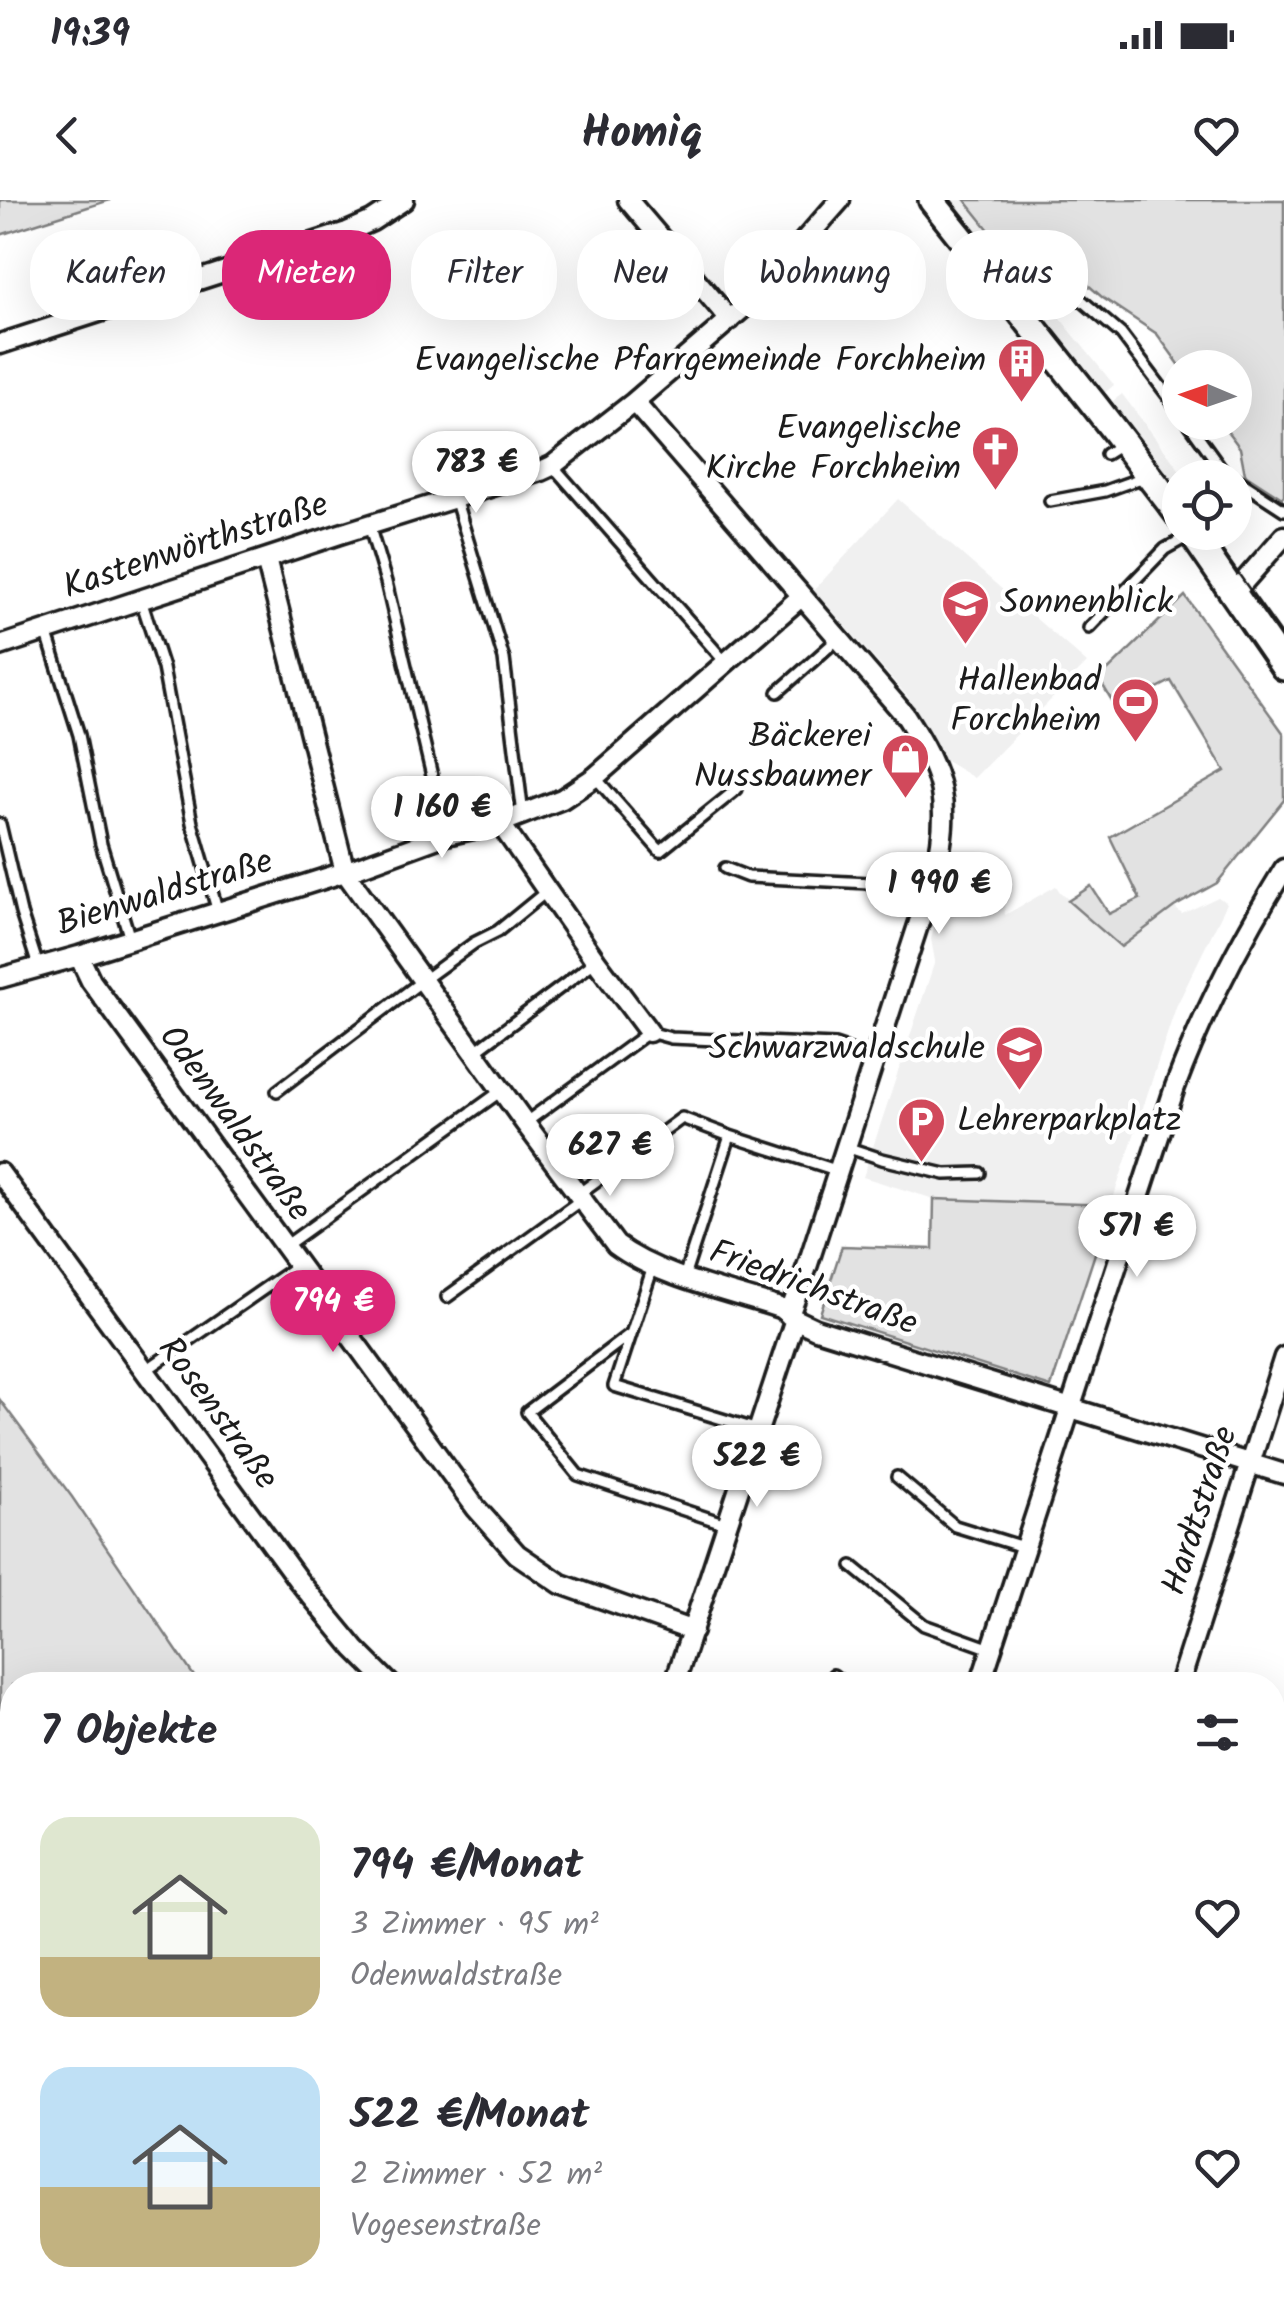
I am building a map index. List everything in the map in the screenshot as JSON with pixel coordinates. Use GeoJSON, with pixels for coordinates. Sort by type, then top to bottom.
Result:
{"type":"FeatureCollection","features":[{"type":"Feature","properties":{"kind":"street"},"geometry":{"type":"LineString","coordinates":[[0,344],[346,232],[404,200]]}},
{"type":"Feature","properties":{"kind":"street"},"geometry":{"type":"LineString","coordinates":[[628,200],[724,313]]}},
{"type":"Feature","properties":{"kind":"street","name":"Kastenwörthstraße"},"geometry":{"type":"LineString","coordinates":[[813,230],[840,200]]}},
{"type":"Feature","properties":{"kind":"street"},"geometry":{"type":"LineString","coordinates":[[932,200],[1115,448],[1149,474],[1162,492]]}},
{"type":"Feature","properties":{"kind":"street","name":"Kastenwörthstraße"},"geometry":{"type":"LineString","coordinates":[[0,646],[541,472],[634,402],[730,320]]}},
{"type":"Feature","properties":{"kind":"street"},"geometry":{"type":"LineString","coordinates":[[634,402],[905,715],[931,759],[944,810],[940,851],[929,892],[678,1672]]}},
{"type":"Feature","properties":{"kind":"street"},"geometry":{"type":"LineString","coordinates":[[1233,594],[1284,536]]}},
{"type":"Feature","properties":{"kind":"street"},"geometry":{"type":"LineString","coordinates":[[1203,550],[1284,667]]}},
{"type":"Feature","properties":{"kind":"street","name":"Friedrichstraße"},"geometry":{"type":"LineString","coordinates":[[266,559],[345,872],[616,1245],[653,1267],[780,1308],[816,1329],[1284,1474]]}},
{"type":"Feature","properties":{"kind":"street","name":"Bienwaldstraße"},"geometry":{"type":"LineString","coordinates":[[0,978],[218,913],[446,835],[500,824],[562,799],[595,777],[802,596]]}},
{"type":"Feature","properties":{"kind":"street"},"geometry":{"type":"LineString","coordinates":[[500,824],[649,1032]]}},
{"type":"Feature","properties":{"kind":"street"},"geometry":{"type":"LineString","coordinates":[[984,1672],[1175,1086],[1195,1033],[1252,921],[1284,869]]}},
{"type":"Feature","properties":{"kind":"street","name":"Odenwaldstraße"},"geometry":{"type":"LineString","coordinates":[[79,956],[91,981],[297,1266],[476,1508],[517,1554],[562,1584],[693,1630]]}},
{"type":"Feature","properties":{"kind":"street","name":"Rosenstraße"},"geometry":{"type":"LineString","coordinates":[[0,1173],[298,1580],[378,1672]]}},
{"type":"Feature","properties":{"kind":"street","name":"Hardtstraße"},"geometry":{"type":"LineString","coordinates":[[1183,1672],[1284,1356]]}},
{"type":"Feature","properties":{"kind":"lane"},"geometry":{"type":"LineString","coordinates":[[1088,306],[1121,334],[1162,388]]}},
{"type":"Feature","properties":{"kind":"lane"},"geometry":{"type":"LineString","coordinates":[[552,466],[726,663]]}},
{"type":"Feature","properties":{"kind":"lane"},"geometry":{"type":"LineString","coordinates":[[1050,502],[1105,491],[1149,474]]}},
{"type":"Feature","properties":{"kind":"lane"},"geometry":{"type":"LineString","coordinates":[[1252,490],[1284,510]]}},
{"type":"Feature","properties":{"kind":"lane"},"geometry":{"type":"LineString","coordinates":[[455,498],[504,659],[523,814]]}},
{"type":"Feature","properties":{"kind":"lane"},"geometry":{"type":"LineString","coordinates":[[368,525],[386,582],[446,835]]}},
{"type":"Feature","properties":{"kind":"lane"},"geometry":{"type":"LineString","coordinates":[[1089,628],[1163,550]]}},
{"type":"Feature","properties":{"kind":"lane"},"geometry":{"type":"LineString","coordinates":[[141,600],[162,668],[192,823],[218,913]]}},
{"type":"Feature","properties":{"kind":"lane"},"geometry":{"type":"LineString","coordinates":[[46,631],[79,736],[101,844],[130,939]]}},
{"type":"Feature","properties":{"kind":"lane"},"geometry":{"type":"LineString","coordinates":[[778,692],[838,638]]}},
{"type":"Feature","properties":{"kind":"lane"},"geometry":{"type":"LineString","coordinates":[[595,777],[660,852],[736,788]]}},
{"type":"Feature","properties":{"kind":"lane"},"geometry":{"type":"LineString","coordinates":[[0,824],[21,913],[39,967]]}},
{"type":"Feature","properties":{"kind":"lane"},"geometry":{"type":"LineString","coordinates":[[724,868],[748,877],[910,885],[929,892]]}},
{"type":"Feature","properties":{"kind":"lane"},"geometry":{"type":"LineString","coordinates":[[278,1091],[422,980],[547,892]]}},
{"type":"Feature","properties":{"kind":"lane"},"geometry":{"type":"LineString","coordinates":[[474,1052],[596,961]]}},
{"type":"Feature","properties":{"kind":"lane"},"geometry":{"type":"LineString","coordinates":[[525,1123],[649,1032],[670,1038],[835,1045],[874,1058]]}},
{"type":"Feature","properties":{"kind":"lane"},"geometry":{"type":"LineString","coordinates":[[284,1247],[502,1090]]}},
{"type":"Feature","properties":{"kind":"lane"},"geometry":{"type":"LineString","coordinates":[[447,1298],[682,1118],[839,1171]]}},
{"type":"Feature","properties":{"kind":"lane"},"geometry":{"type":"LineString","coordinates":[[684,1277],[730,1136]]}},
{"type":"Feature","properties":{"kind":"lane"},"geometry":{"type":"LineString","coordinates":[[846,1147],[945,1174],[980,1173]]}},
{"type":"Feature","properties":{"kind":"lane"},"geometry":{"type":"LineString","coordinates":[[145,1371],[297,1266]]}},
{"type":"Feature","properties":{"kind":"lane"},"geometry":{"type":"LineString","coordinates":[[653,1267],[614,1386],[758,1430]]}},
{"type":"Feature","properties":{"kind":"lane"},"geometry":{"type":"LineString","coordinates":[[630,1334],[527,1412],[578,1476],[728,1524]]}},
{"type":"Feature","properties":{"kind":"lane"},"geometry":{"type":"LineString","coordinates":[[897,1477],[955,1526],[1023,1548]]}},
{"type":"Feature","properties":{"kind":"lane"},"geometry":{"type":"LineString","coordinates":[[852,1566],[924,1625],[992,1649]]}},
{"type":"Feature","properties":{"kind":"shaded area"},"geometry":{"type":"Polygon","coordinates":[[[943,200],[965,200],[989,230],[967,230],[943,200]]]}},
{"type":"Feature","properties":{"kind":"shaded area"},"geometry":{"type":"Polygon","coordinates":[[[1040,320],[1062,320],[1114,385],[1101,396],[1040,320]]]}},
{"type":"Feature","properties":{"kind":"shaded area"},"geometry":{"type":"Polygon","coordinates":[[[1122,394],[1172,460],[1162,460],[1162,476],[1108,405],[1122,394]]]}},
{"type":"Feature","properties":{"kind":"shaded area","name":"Sonnenblick"},"geometry":{"type":"Polygon","coordinates":[[[898,499],[1087,663],[974,778],[944,760],[908,697],[814,590],[898,499]]]}},
{"type":"Feature","properties":{"kind":"shaded area","name":"Schwarzwaldschule"},"geometry":{"type":"Polygon","coordinates":[[[1056,886],[1121,947],[1174,907],[1182,914],[1218,897],[1227,903],[1176,1007],[1111,1205],[934,1199],[863,1177],[935,961],[931,939],[942,899],[1004,901],[1005,915],[1056,886]]]}},
{"type":"Feature","properties":{"kind":"green space"},"geometry":{"type":"Polygon","coordinates":[[[0,200],[110,200],[0,235],[0,200]]]}},
{"type":"Feature","properties":{"kind":"green space"},"geometry":{"type":"Polygon","coordinates":[[[965,200],[1284,200],[1282,498],[1252,479],[1252,460],[1242,460],[1234,440],[1252,440],[1252,350],[1169,350],[1157,334],[1088,285],[1088,230],[989,230],[965,200]]]}},
{"type":"Feature","properties":{"kind":"green space"},"geometry":{"type":"Polygon","coordinates":[[[1185,596],[1284,734],[1284,800],[1217,883],[1174,907],[1121,947],[1068,901],[1091,886],[1109,914],[1140,899],[1110,837],[1225,771],[1171,681],[1117,709],[1099,679],[1185,596]]]}},
{"type":"Feature","properties":{"kind":"green space"},"geometry":{"type":"Polygon","coordinates":[[[934,1199],[1111,1205],[1051,1387],[820,1314],[842,1246],[933,1249],[934,1199]]]}},
{"type":"Feature","properties":{"kind":"green space"},"geometry":{"type":"Polygon","coordinates":[[[0,1400],[72,1497],[191,1672],[0,1672],[0,1400]]]}},
{"type":"Feature","properties":{"kind":"tram line"},"geometry":{"type":"LineString","coordinates":[[948,200],[1162,469]]}},
{"type":"Feature","properties":{"kind":"tram line"},"geometry":{"type":"LineString","coordinates":[[1222,550],[1284,638]]}},
{"type":"Feature","properties":{"kind":"place","name":"Evangelische Pfarrgemeinde Forchheim"},"geometry":{"type":"Point","coordinates":[1021,404]}},
{"type":"Feature","properties":{"kind":"place","name":"Evangelische Kirche Forchheim"},"geometry":{"type":"Point","coordinates":[996,492]}},
{"type":"Feature","properties":{"kind":"place","name":"Sonnenblick"},"geometry":{"type":"Point","coordinates":[965,646]}},
{"type":"Feature","properties":{"kind":"place","name":"Hallenbad Forchheim"},"geometry":{"type":"Point","coordinates":[1136,744]}},
{"type":"Feature","properties":{"kind":"place","name":"Bäckerei Nussbaumer"},"geometry":{"type":"Point","coordinates":[906,800]}},
{"type":"Feature","properties":{"kind":"place","name":"Schwarzwaldschule"},"geometry":{"type":"Point","coordinates":[1020,1092]}},
{"type":"Feature","properties":{"kind":"place","name":"Lehrerparkplatz"},"geometry":{"type":"Point","coordinates":[922,1164]}}]}
